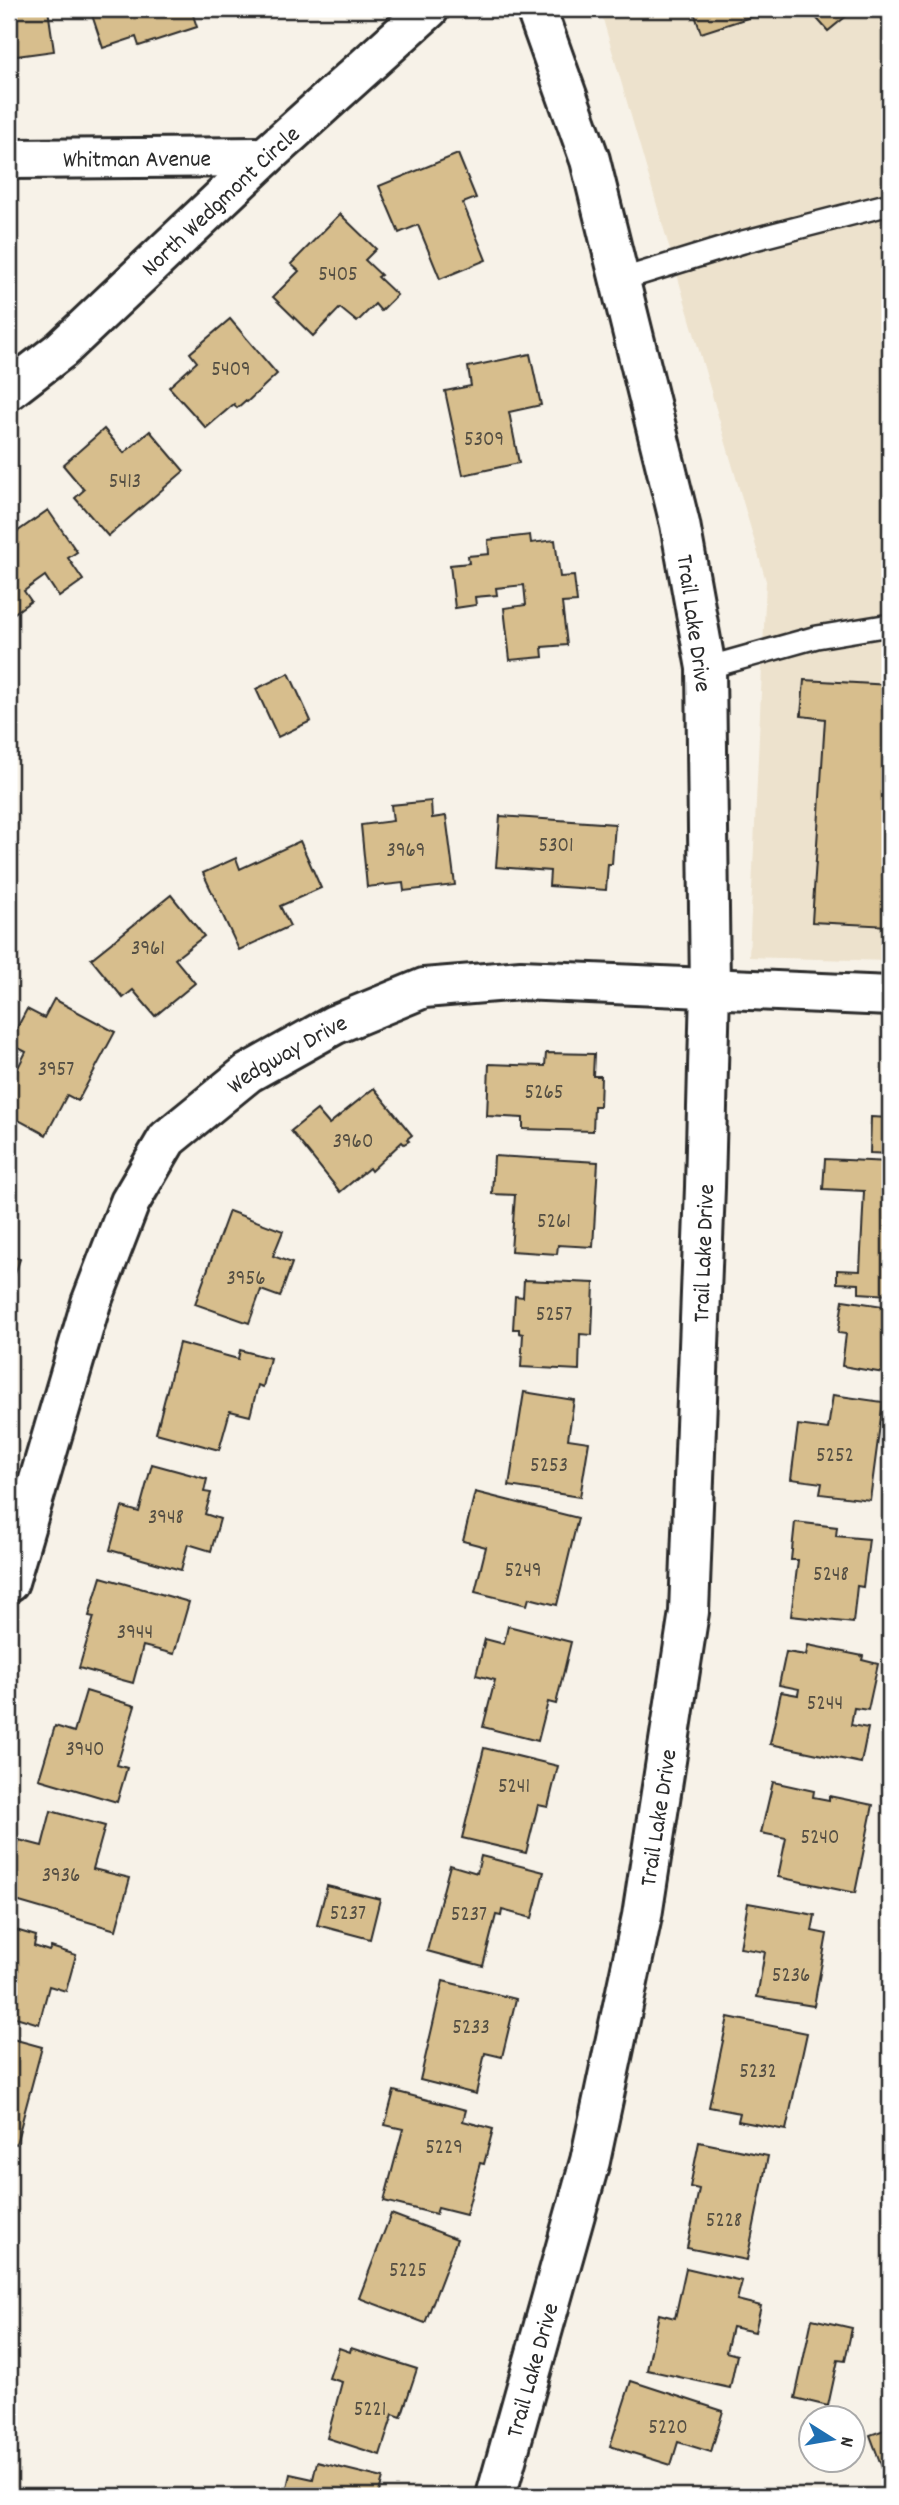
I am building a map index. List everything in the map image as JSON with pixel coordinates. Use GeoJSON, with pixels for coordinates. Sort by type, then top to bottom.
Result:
{"type":"FeatureCollection","features":[{"type":"Feature","properties":{"kind":"street","name":"North Wedgmont Circle"},"geometry":{"type":"LineString","coordinates":[[9,390],[61,350],[265,157],[429,9]]}},
{"type":"Feature","properties":{"kind":"street","name":"Trail Lake Drive"},"geometry":{"type":"LineString","coordinates":[[496,2496],[593,2147],[642,1916],[688,1612],[710,988],[706,668],[680,524],[590,160],[536,9]]}},
{"type":"Feature","properties":{"kind":"street","name":"Whitman Avenue"},"geometry":{"type":"LineString","coordinates":[[9,159],[265,157]]}},
{"type":"Feature","properties":{"kind":"street","name":"Wedgway Drive"},"geometry":{"type":"LineString","coordinates":[[9,1582],[91,1303],[130,1202],[167,1139],[248,1073],[334,1025],[424,988],[521,980],[890,996]]}},
{"type":"Feature","properties":{"kind":"lane"},"geometry":{"type":"LineString","coordinates":[[620,280],[743,242],[890,204]]}},
{"type":"Feature","properties":{"kind":"lane"},"geometry":{"type":"LineString","coordinates":[[706,668],[817,636],[890,625]]}},
{"type":"Feature","properties":{"kind":"shaded area"},"geometry":{"type":"Polygon","coordinates":[[[600,9],[890,9],[890,961],[749,957],[766,581],[600,9]]]}},
{"type":"Feature","properties":{"kind":"building"},"geometry":{"type":"Polygon","coordinates":[[[9,9],[48,9],[54,51],[9,57],[9,9]]]}},
{"type":"Feature","properties":{"kind":"building"},"geometry":{"type":"Polygon","coordinates":[[[90,9],[191,9],[197,27],[139,46],[136,37],[103,48],[90,9]]]}},
{"type":"Feature","properties":{"kind":"building"},"geometry":{"type":"Polygon","coordinates":[[[693,9],[759,9],[760,14],[701,33],[693,9]]]}},
{"type":"Feature","properties":{"kind":"building"},"geometry":{"type":"Polygon","coordinates":[[[816,9],[855,9],[828,31],[812,13],[816,9]]]}},
{"type":"Feature","properties":{"kind":"building"},"geometry":{"type":"Polygon","coordinates":[[[458,154],[476,198],[463,203],[486,260],[440,279],[418,225],[399,233],[379,186],[458,154]]]}},
{"type":"Feature","properties":{"kind":"building"},"geometry":{"type":"Polygon","coordinates":[[[340,214],[376,249],[365,260],[397,295],[381,311],[375,304],[357,322],[340,308],[313,336],[273,297],[299,271],[291,264],[340,214]]]}},
{"type":"Feature","properties":{"kind":"building"},"geometry":{"type":"Polygon","coordinates":[[[230,319],[277,374],[247,402],[237,408],[234,404],[206,428],[169,387],[197,362],[190,353],[230,319]]]}},
{"type":"Feature","properties":{"kind":"building"},"geometry":{"type":"Polygon","coordinates":[[[530,354],[541,405],[509,412],[519,463],[463,475],[445,391],[471,386],[468,367],[530,354]]]}},
{"type":"Feature","properties":{"kind":"building"},"geometry":{"type":"Polygon","coordinates":[[[104,429],[124,453],[150,431],[184,471],[108,536],[75,498],[84,490],[63,465],[104,429]]]}},
{"type":"Feature","properties":{"kind":"building"},"geometry":{"type":"Polygon","coordinates":[[[48,510],[77,552],[68,558],[83,580],[59,597],[45,576],[24,591],[31,601],[9,617],[9,533],[11,536],[48,510]]]}},
{"type":"Feature","properties":{"kind":"building"},"geometry":{"type":"Polygon","coordinates":[[[530,535],[531,543],[555,540],[560,577],[574,576],[577,602],[562,603],[567,645],[542,647],[543,657],[510,660],[504,608],[526,605],[524,585],[496,588],[497,595],[475,597],[476,605],[455,608],[450,565],[469,563],[468,556],[489,554],[488,540],[530,535]]]}},
{"type":"Feature","properties":{"kind":"building"},"geometry":{"type":"Polygon","coordinates":[[[289,673],[311,721],[278,737],[256,689],[289,673]]]}},
{"type":"Feature","properties":{"kind":"building"},"geometry":{"type":"Polygon","coordinates":[[[804,680],[890,685],[890,926],[812,922],[825,719],[801,716],[804,680]]]}},
{"type":"Feature","properties":{"kind":"building"},"geometry":{"type":"Polygon","coordinates":[[[431,801],[432,818],[446,816],[455,885],[404,891],[403,883],[367,887],[361,825],[393,821],[391,805],[431,801]]]}},
{"type":"Feature","properties":{"kind":"building"},"geometry":{"type":"Polygon","coordinates":[[[500,816],[615,824],[612,864],[608,864],[606,890],[549,886],[550,871],[496,867],[500,816]]]}},
{"type":"Feature","properties":{"kind":"building"},"geometry":{"type":"Polygon","coordinates":[[[300,841],[321,888],[280,906],[290,926],[239,950],[203,873],[236,858],[240,869],[300,841]]]}},
{"type":"Feature","properties":{"kind":"building"},"geometry":{"type":"Polygon","coordinates":[[[171,895],[204,936],[175,959],[195,983],[155,1016],[133,990],[123,998],[91,959],[171,895]]]}},
{"type":"Feature","properties":{"kind":"building"},"geometry":{"type":"Polygon","coordinates":[[[54,999],[115,1032],[78,1101],[67,1095],[46,1135],[9,1115],[9,1085],[26,1052],[9,1043],[27,1009],[44,1018],[54,999]]]}},
{"type":"Feature","properties":{"kind":"building"},"geometry":{"type":"Polygon","coordinates":[[[546,1053],[594,1054],[593,1076],[601,1076],[600,1106],[594,1106],[593,1131],[523,1129],[523,1118],[487,1116],[489,1064],[545,1066],[546,1053]]]}},
{"type":"Feature","properties":{"kind":"building"},"geometry":{"type":"Polygon","coordinates":[[[374,1088],[412,1135],[407,1139],[409,1141],[404,1144],[402,1142],[371,1171],[369,1168],[340,1192],[291,1131],[317,1110],[329,1124],[374,1088]]]}},
{"type":"Feature","properties":{"kind":"building"},"geometry":{"type":"Polygon","coordinates":[[[871,1117],[890,1118],[890,1154],[870,1153],[871,1117]]]}},
{"type":"Feature","properties":{"kind":"building"},"geometry":{"type":"Polygon","coordinates":[[[494,1156],[598,1162],[593,1247],[558,1245],[557,1254],[511,1251],[515,1195],[492,1194],[494,1156]]]}},
{"type":"Feature","properties":{"kind":"building"},"geometry":{"type":"Polygon","coordinates":[[[825,1159],[890,1162],[890,1295],[859,1293],[859,1284],[837,1283],[837,1270],[860,1271],[864,1191],[823,1189],[825,1159]]]}},
{"type":"Feature","properties":{"kind":"building"},"geometry":{"type":"Polygon","coordinates":[[[229,1211],[283,1231],[273,1256],[292,1263],[280,1297],[261,1290],[249,1323],[195,1304],[229,1211]]]}},
{"type":"Feature","properties":{"kind":"building"},"geometry":{"type":"Polygon","coordinates":[[[9,1255],[20,1259],[9,1292],[9,1255]]]}},
{"type":"Feature","properties":{"kind":"building"},"geometry":{"type":"Polygon","coordinates":[[[524,1280],[594,1283],[592,1335],[580,1334],[579,1370],[521,1367],[523,1334],[519,1333],[519,1329],[513,1329],[515,1296],[523,1297],[524,1280]]]}},
{"type":"Feature","properties":{"kind":"building"},"geometry":{"type":"Polygon","coordinates":[[[843,1300],[890,1307],[890,1374],[842,1366],[846,1334],[838,1333],[843,1300]]]}},
{"type":"Feature","properties":{"kind":"building"},"geometry":{"type":"Polygon","coordinates":[[[179,1343],[238,1359],[240,1350],[270,1358],[263,1387],[258,1385],[250,1416],[230,1411],[219,1450],[156,1433],[179,1343]]]}},
{"type":"Feature","properties":{"kind":"building"},"geometry":{"type":"Polygon","coordinates":[[[524,1392],[574,1400],[568,1439],[589,1442],[580,1497],[509,1486],[524,1392]]]}},
{"type":"Feature","properties":{"kind":"building"},"geometry":{"type":"Polygon","coordinates":[[[833,1395],[883,1402],[870,1500],[820,1494],[822,1483],[791,1479],[798,1425],[828,1429],[833,1395]]]}},
{"type":"Feature","properties":{"kind":"building"},"geometry":{"type":"Polygon","coordinates":[[[152,1464],[207,1479],[204,1492],[211,1493],[205,1514],[220,1519],[211,1551],[188,1544],[181,1570],[110,1550],[122,1507],[139,1512],[152,1464]]]}},
{"type":"Feature","properties":{"kind":"building"},"geometry":{"type":"Polygon","coordinates":[[[475,1492],[578,1518],[557,1605],[529,1598],[527,1605],[475,1592],[486,1547],[463,1541],[475,1492]]]}},
{"type":"Feature","properties":{"kind":"building"},"geometry":{"type":"Polygon","coordinates":[[[795,1522],[837,1527],[836,1536],[869,1539],[863,1587],[857,1586],[853,1623],[791,1616],[798,1560],[791,1560],[795,1522]]]}},
{"type":"Feature","properties":{"kind":"building"},"geometry":{"type":"Polygon","coordinates":[[[101,1577],[189,1602],[174,1654],[143,1646],[133,1683],[79,1668],[94,1617],[89,1616],[101,1577]]]}},
{"type":"Feature","properties":{"kind":"building"},"geometry":{"type":"Polygon","coordinates":[[[508,1626],[571,1642],[556,1704],[548,1702],[538,1741],[483,1727],[495,1680],[476,1675],[485,1639],[504,1644],[508,1626]]]}},
{"type":"Feature","properties":{"kind":"building"},"geometry":{"type":"Polygon","coordinates":[[[808,1645],[863,1656],[862,1660],[878,1664],[868,1710],[854,1708],[851,1725],[868,1728],[861,1763],[770,1744],[781,1692],[798,1695],[799,1689],[779,1685],[786,1652],[806,1655],[808,1645]]]}},
{"type":"Feature","properties":{"kind":"building"},"geometry":{"type":"Polygon","coordinates":[[[86,1691],[135,1706],[117,1765],[127,1768],[117,1802],[39,1779],[55,1726],[74,1732],[86,1691]]]}},
{"type":"Feature","properties":{"kind":"building"},"geometry":{"type":"Polygon","coordinates":[[[484,1748],[558,1766],[548,1807],[538,1805],[526,1853],[462,1838],[484,1748]]]}},
{"type":"Feature","properties":{"kind":"building"},"geometry":{"type":"Polygon","coordinates":[[[773,1782],[814,1791],[813,1797],[829,1800],[829,1796],[873,1805],[855,1893],[778,1877],[786,1838],[761,1833],[773,1782]]]}},
{"type":"Feature","properties":{"kind":"building"},"geometry":{"type":"Polygon","coordinates":[[[51,1811],[105,1826],[93,1869],[130,1878],[116,1930],[9,1899],[9,1880],[19,1840],[42,1846],[51,1811]]]}},
{"type":"Feature","properties":{"kind":"building"},"geometry":{"type":"Polygon","coordinates":[[[481,1856],[544,1872],[532,1918],[502,1910],[501,1916],[496,1915],[483,1966],[427,1951],[450,1865],[477,1873],[481,1856]]]}},
{"type":"Feature","properties":{"kind":"building"},"geometry":{"type":"Polygon","coordinates":[[[327,1886],[380,1899],[370,1939],[317,1925],[327,1886]]]}},
{"type":"Feature","properties":{"kind":"building"},"geometry":{"type":"Polygon","coordinates":[[[748,1903],[815,1915],[812,1931],[827,1934],[814,2006],[757,1997],[765,1952],[740,1948],[748,1903]]]}},
{"type":"Feature","properties":{"kind":"building"},"geometry":{"type":"Polygon","coordinates":[[[9,1928],[36,1936],[34,1946],[49,1951],[51,1947],[76,1955],[66,1991],[49,1986],[39,2024],[9,2015],[9,1928]]]}},
{"type":"Feature","properties":{"kind":"building"},"geometry":{"type":"Polygon","coordinates":[[[443,1981],[516,1999],[502,2057],[485,2053],[476,2094],[420,2080],[443,1981]]]}},
{"type":"Feature","properties":{"kind":"building"},"geometry":{"type":"Polygon","coordinates":[[[728,2017],[807,2033],[786,2130],[738,2121],[740,2113],[709,2107],[728,2017]]]}},
{"type":"Feature","properties":{"kind":"building"},"geometry":{"type":"Polygon","coordinates":[[[9,2038],[42,2047],[16,2144],[9,2142],[9,2038]]]}},
{"type":"Feature","properties":{"kind":"building"},"geometry":{"type":"Polygon","coordinates":[[[394,2091],[466,2110],[463,2121],[493,2129],[484,2164],[480,2163],[466,2215],[438,2208],[436,2214],[384,2201],[403,2129],[385,2125],[394,2091]]]}},
{"type":"Feature","properties":{"kind":"building"},"geometry":{"type":"Polygon","coordinates":[[[699,2142],[768,2156],[747,2260],[687,2248],[699,2189],[690,2187],[699,2142]]]}},
{"type":"Feature","properties":{"kind":"building"},"geometry":{"type":"Polygon","coordinates":[[[391,2214],[457,2239],[425,2323],[359,2298],[391,2214]]]}},
{"type":"Feature","properties":{"kind":"building"},"geometry":{"type":"Polygon","coordinates":[[[686,2268],[742,2281],[737,2300],[761,2306],[755,2332],[732,2327],[726,2352],[737,2355],[730,2388],[647,2370],[659,2314],[675,2318],[686,2268]]]}},
{"type":"Feature","properties":{"kind":"building"},"geometry":{"type":"Polygon","coordinates":[[[812,2319],[852,2328],[845,2361],[838,2360],[828,2404],[795,2398],[812,2319]]]}},
{"type":"Feature","properties":{"kind":"building"},"geometry":{"type":"Polygon","coordinates":[[[339,2348],[350,2352],[351,2348],[417,2369],[401,2417],[393,2414],[380,2455],[327,2438],[342,2382],[329,2378],[339,2348]]]}},
{"type":"Feature","properties":{"kind":"building"},"geometry":{"type":"Polygon","coordinates":[[[631,2381],[723,2411],[711,2452],[678,2442],[671,2465],[610,2446],[631,2381]]]}},
{"type":"Feature","properties":{"kind":"building"},"geometry":{"type":"Polygon","coordinates":[[[890,2428],[890,2489],[870,2435],[890,2428]]]}},
{"type":"Feature","properties":{"kind":"building"},"geometry":{"type":"Polygon","coordinates":[[[317,2462],[383,2478],[378,2496],[285,2496],[290,2474],[313,2479],[317,2462]]]}}]}
